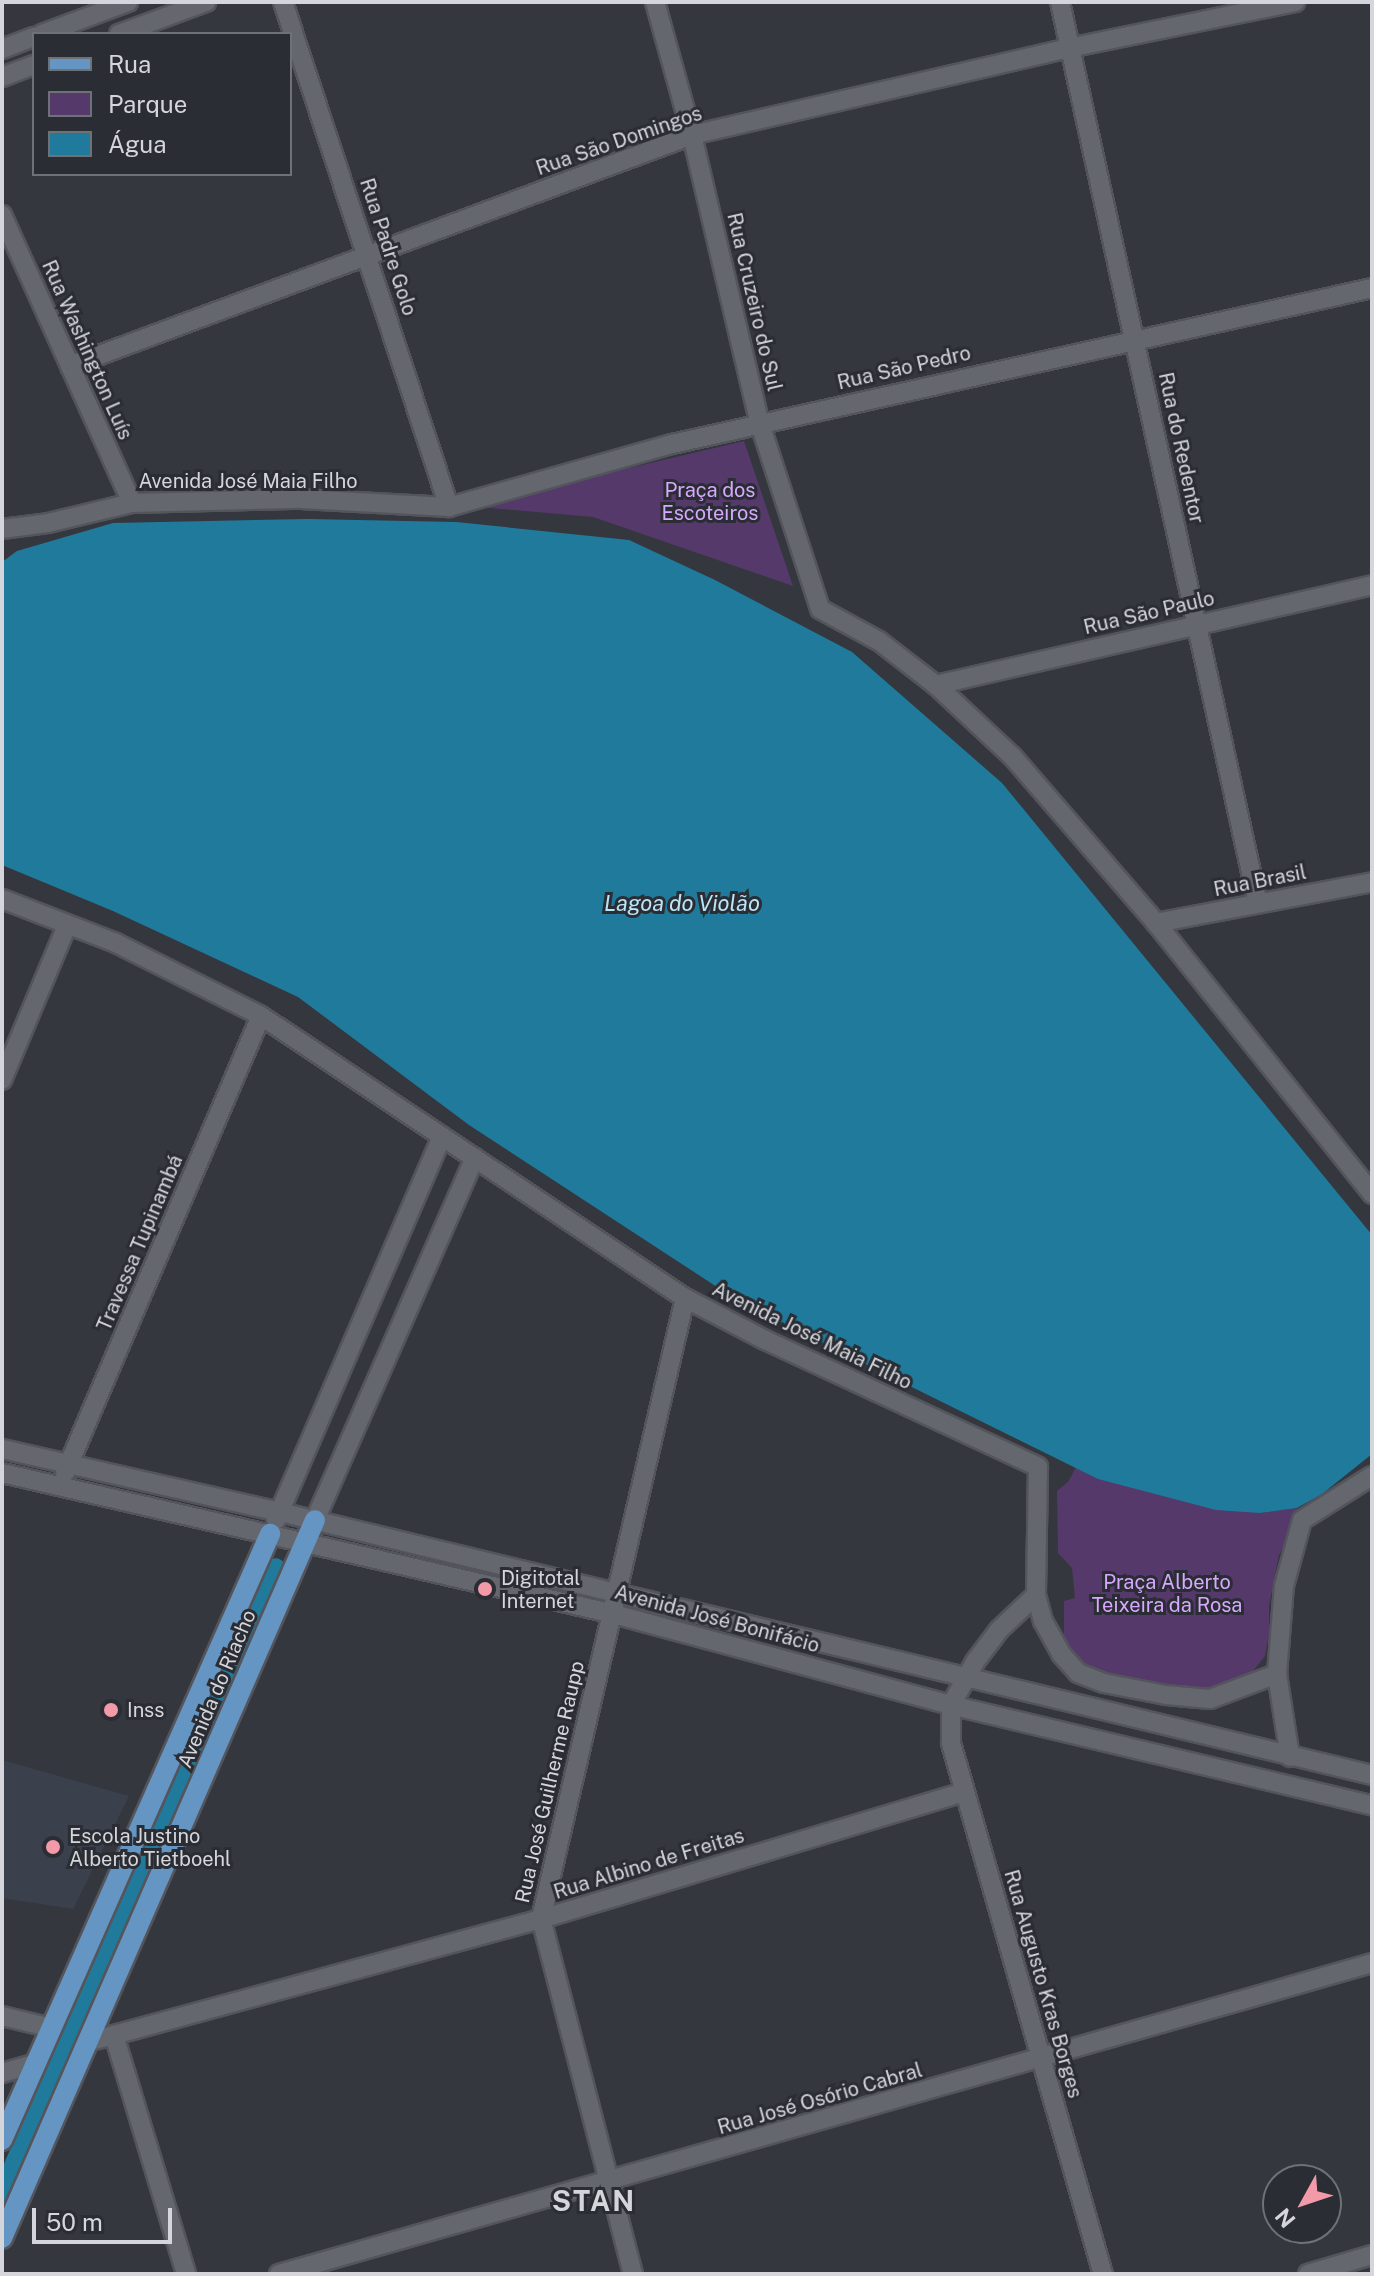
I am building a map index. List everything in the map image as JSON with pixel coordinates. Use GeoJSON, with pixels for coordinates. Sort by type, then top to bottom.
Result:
{"type":"FeatureCollection","features":[{"type":"Feature","properties":{"kind":"main road","name":"Avenida do Riacho"},"geometry":{"type":"LineString","coordinates":[[2,2238],[315,1520]]}},
{"type":"Feature","properties":{"kind":"main road","name":"Avenida do Riacho"},"geometry":{"type":"LineString","coordinates":[[2,2140],[270,1534]]}},
{"type":"Feature","properties":{"kind":"street"},"geometry":{"type":"LineString","coordinates":[[47,32],[128,2]]}},
{"type":"Feature","properties":{"kind":"street"},"geometry":{"type":"LineString","coordinates":[[124,32],[206,2]]}},
{"type":"Feature","properties":{"kind":"street","name":"Rua Padre Golo"},"geometry":{"type":"LineString","coordinates":[[283,2],[449,507]]}},
{"type":"Feature","properties":{"kind":"street","name":"Rua Cruzeiro do Sul"},"geometry":{"type":"LineString","coordinates":[[655,2],[692,135],[760,424],[820,609],[879,641],[936,685]]}},
{"type":"Feature","properties":{"kind":"street","name":"Rua do Redentor"},"geometry":{"type":"LineString","coordinates":[[1060,2],[1258,904]]}},
{"type":"Feature","properties":{"kind":"street","name":"Rua São Domingos"},"geometry":{"type":"LineString","coordinates":[[70,366],[692,135],[1069,48],[1295,2]]}},
{"type":"Feature","properties":{"kind":"street"},"geometry":{"type":"LineString","coordinates":[[2,49],[32,38]]}},
{"type":"Feature","properties":{"kind":"street"},"geometry":{"type":"LineString","coordinates":[[2,77],[32,66]]}},
{"type":"Feature","properties":{"kind":"street","name":"Rua Washington Luís"},"geometry":{"type":"LineString","coordinates":[[2,215],[132,503]]}},
{"type":"Feature","properties":{"kind":"street","name":"Rua São Pedro"},"geometry":{"type":"LineString","coordinates":[[449,507],[672,444],[1134,338],[1372,288]]}},
{"type":"Feature","properties":{"kind":"street","name":"Avenida José Maia Filho"},"geometry":{"type":"LineString","coordinates":[[2,529],[48,523],[132,503],[301,499],[449,507]]}},
{"type":"Feature","properties":{"kind":"street","name":"Rua São Paulo"},"geometry":{"type":"LineString","coordinates":[[936,685],[1372,585]]}},
{"type":"Feature","properties":{"kind":"street"},"geometry":{"type":"LineString","coordinates":[[936,685],[1012,756],[1156,923],[1372,1194]]}},
{"type":"Feature","properties":{"kind":"street","name":"Rua Brasil"},"geometry":{"type":"LineString","coordinates":[[1156,923],[1372,882]]}},
{"type":"Feature","properties":{"kind":"street","name":"Avenida José Maia Filho"},"geometry":{"type":"LineString","coordinates":[[2,899],[116,943],[261,1016],[685,1298],[765,1340],[1038,1467],[1036,1595],[1043,1621],[1071,1667],[1104,1683],[1180,1698],[1210,1699],[1277,1674]]}},
{"type":"Feature","properties":{"kind":"street"},"geometry":{"type":"LineString","coordinates":[[2,1080],[67,925]]}},
{"type":"Feature","properties":{"kind":"street","name":"Travessa Tupinambá"},"geometry":{"type":"LineString","coordinates":[[59,1487],[261,1016]]}},
{"type":"Feature","properties":{"kind":"street","name":"Avenida do Riacho"},"geometry":{"type":"LineString","coordinates":[[270,1534],[442,1136]]}},
{"type":"Feature","properties":{"kind":"street","name":"Avenida do Riacho"},"geometry":{"type":"LineString","coordinates":[[315,1520],[475,1158]]}},
{"type":"Feature","properties":{"kind":"street","name":"Rua José Guilherme Raupp"},"geometry":{"type":"LineString","coordinates":[[633,2274],[541,1919],[685,1298]]}},
{"type":"Feature","properties":{"kind":"street","name":"Avenida José Bonifácio"},"geometry":{"type":"LineString","coordinates":[[2,1449],[315,1520],[1372,1775]]}},
{"type":"Feature","properties":{"kind":"street","name":"Avenida José Bonifácio"},"geometry":{"type":"LineString","coordinates":[[2,1473],[610,1613],[951,1705],[1372,1805]]}},
{"type":"Feature","properties":{"kind":"street"},"geometry":{"type":"LineString","coordinates":[[1290,1757],[1277,1674],[1282,1598],[1302,1520],[1372,1476]]}},
{"type":"Feature","properties":{"kind":"street"},"geometry":{"type":"LineString","coordinates":[[143,1505],[150,1483]]}},
{"type":"Feature","properties":{"kind":"street"},"geometry":{"type":"LineString","coordinates":[[951,1705],[985,1646],[1036,1595]]}},
{"type":"Feature","properties":{"kind":"street","name":"Rua Augusto Kras Borges"},"geometry":{"type":"LineString","coordinates":[[951,1705],[951,1743],[963,1792],[1103,2274]]}},
{"type":"Feature","properties":{"kind":"street"},"geometry":{"type":"LineString","coordinates":[[1246,1775],[1251,1748]]}},
{"type":"Feature","properties":{"kind":"street","name":"Rua Albino de Freitas"},"geometry":{"type":"LineString","coordinates":[[90,2041],[541,1919],[963,1792]]}},
{"type":"Feature","properties":{"kind":"street","name":"Rua José Osório Cabral"},"geometry":{"type":"LineString","coordinates":[[279,2274],[1372,1963]]}},
{"type":"Feature","properties":{"kind":"street"},"geometry":{"type":"LineString","coordinates":[[2,2016],[52,2028]]}},
{"type":"Feature","properties":{"kind":"street"},"geometry":{"type":"LineString","coordinates":[[114,2035],[186,2274]]}},
{"type":"Feature","properties":{"kind":"street"},"geometry":{"type":"LineString","coordinates":[[2,2073],[34,2064]]}},
{"type":"Feature","properties":{"kind":"street"},"geometry":{"type":"LineString","coordinates":[[1308,2274],[1372,2255]]}},
{"type":"Feature","properties":{"kind":"shaded area","name":"Escola Justino Alberto Tietboehl"},"geometry":{"type":"Polygon","coordinates":[[[2,1760],[129,1796],[73,1909],[2,1898],[2,1760]]]}},
{"type":"Feature","properties":{"kind":"green space","name":"Praça dos Escoteiros"},"geometry":{"type":"Polygon","coordinates":[[[744,441],[793,586],[593,517],[467,506],[744,441]]]}},
{"type":"Feature","properties":{"kind":"green space","name":"Praça Alberto Teixeira da Rosa"},"geometry":{"type":"Polygon","coordinates":[[[1076,1467],[1098,1479],[1260,1513],[1297,1508],[1294,1530],[1279,1555],[1269,1606],[1265,1656],[1252,1672],[1208,1694],[1093,1674],[1079,1665],[1068,1652],[1064,1638],[1064,1601],[1075,1598],[1072,1568],[1058,1553],[1057,1491],[1068,1482],[1076,1467]]]}},
{"type":"Feature","properties":{"kind":"water","name":"Lagoa do Violão"},"geometry":{"type":"Polygon","coordinates":[[[308,519],[456,522],[629,540],[715,580],[852,652],[1002,783],[1372,1235],[1372,1454],[1322,1494],[1297,1508],[1260,1513],[1216,1510],[1098,1479],[740,1302],[469,1125],[298,997],[113,911],[2,865],[2,562],[17,551],[113,523],[308,519]]]}},
{"type":"Feature","properties":{"kind":"waterway"},"geometry":{"type":"LineString","coordinates":[[2,2193],[276,1568]]}},
{"type":"Feature","properties":{"kind":"place","name":"Digitotal Internet"},"geometry":{"type":"Point","coordinates":[485,1589]}},
{"type":"Feature","properties":{"kind":"place","name":"Inss"},"geometry":{"type":"Point","coordinates":[111,1710]}},
{"type":"Feature","properties":{"kind":"place","name":"Escola Justino Alberto Tietboehl"},"geometry":{"type":"Point","coordinates":[53,1847]}},
{"type":"Feature","properties":{"kind":"district","name":"STAN"},"geometry":{"type":"Point","coordinates":[594,2201]}}]}
